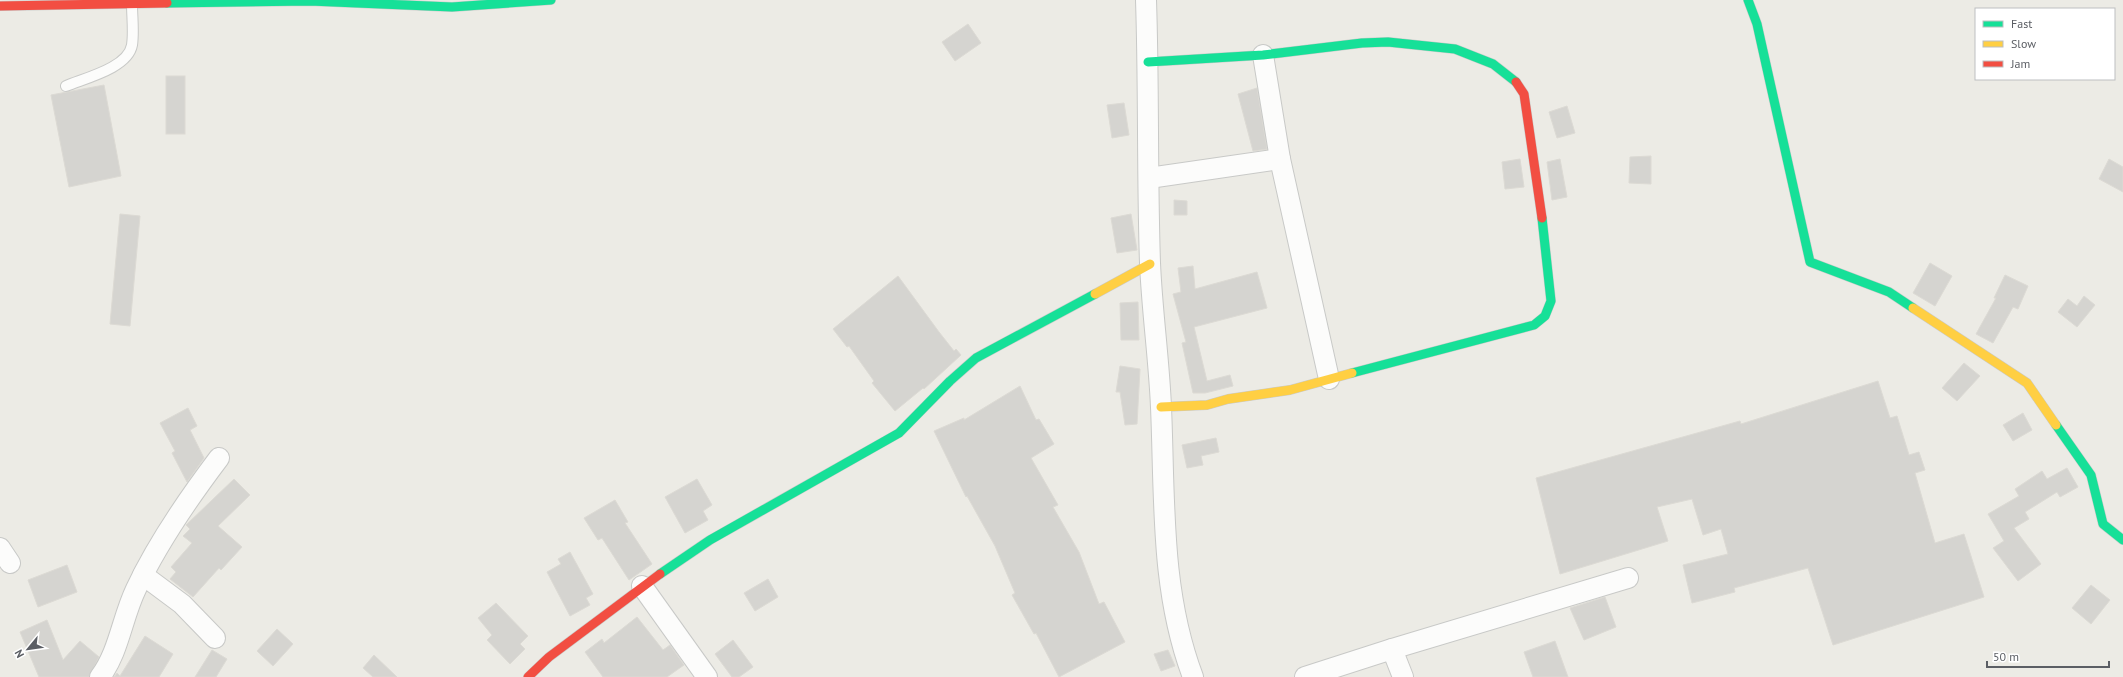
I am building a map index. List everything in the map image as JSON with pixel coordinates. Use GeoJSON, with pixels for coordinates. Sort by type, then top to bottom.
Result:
{"type":"FeatureCollection","features":[{"type":"Feature","properties":{"kind":"main road"},"geometry":{"type":"LineString","coordinates":[[0,6],[310,1],[452,7],[551,0]]}},
{"type":"Feature","properties":{"kind":"main road"},"geometry":{"type":"LineString","coordinates":[[1748,0],[1757,24],[1810,262],[1889,292],[2027,383],[2091,476],[2103,524],[2123,540]]}},
{"type":"Feature","properties":{"kind":"main road"},"geometry":{"type":"LineString","coordinates":[[1148,62],[1263,55],[1362,43],[1388,42],[1455,49],[1493,64],[1514,79],[1524,94],[1547,250],[1551,301],[1545,316],[1534,325],[1290,390],[1228,399],[1207,405],[1161,407]]}},
{"type":"Feature","properties":{"kind":"main road"},"geometry":{"type":"LineString","coordinates":[[528,677],[549,657],[642,586],[710,540],[899,433],[950,381],[976,358],[1150,264]]}},
{"type":"Feature","properties":{"kind":"street"},"geometry":{"type":"LineString","coordinates":[[1146,0],[1150,264],[1161,407],[1163,522],[1172,608],[1183,651],[1193,677]]}},
{"type":"Feature","properties":{"kind":"street"},"geometry":{"type":"LineString","coordinates":[[1263,55],[1280,159],[1329,379]]}},
{"type":"Feature","properties":{"kind":"street"},"geometry":{"type":"LineString","coordinates":[[1149,178],[1280,159]]}},
{"type":"Feature","properties":{"kind":"street"},"geometry":{"type":"LineString","coordinates":[[100,677],[109,666],[135,591],[144,574],[181,509],[219,458]]}},
{"type":"Feature","properties":{"kind":"street"},"geometry":{"type":"LineString","coordinates":[[144,574],[182,604],[215,638]]}},
{"type":"Feature","properties":{"kind":"street"},"geometry":{"type":"LineString","coordinates":[[1305,677],[1392,649],[1628,578]]}},
{"type":"Feature","properties":{"kind":"street"},"geometry":{"type":"LineString","coordinates":[[642,586],[707,677]]}},
{"type":"Feature","properties":{"kind":"street"},"geometry":{"type":"LineString","coordinates":[[1392,649],[1403,677]]}},
{"type":"Feature","properties":{"kind":"lane"},"geometry":{"type":"LineString","coordinates":[[66,86],[114,66],[128,57],[132,45],[132,4]]}},
{"type":"Feature","properties":{"kind":"building"},"geometry":{"type":"Polygon","coordinates":[[[968,24],[981,43],[955,61],[942,42],[968,24]]]}},
{"type":"Feature","properties":{"kind":"building"},"geometry":{"type":"Polygon","coordinates":[[[166,76],[185,76],[185,134],[166,134],[166,76]]]}},
{"type":"Feature","properties":{"kind":"building"},"geometry":{"type":"Polygon","coordinates":[[[104,85],[121,176],[69,187],[51,95],[104,85]]]}},
{"type":"Feature","properties":{"kind":"building"},"geometry":{"type":"Polygon","coordinates":[[[1257,88],[1267,149],[1253,151],[1238,94],[1257,88]]]}},
{"type":"Feature","properties":{"kind":"building"},"geometry":{"type":"Polygon","coordinates":[[[1124,103],[1129,135],[1112,138],[1107,105],[1124,103]]]}},
{"type":"Feature","properties":{"kind":"building"},"geometry":{"type":"Polygon","coordinates":[[[1567,106],[1575,133],[1557,138],[1549,112],[1567,106]]]}},
{"type":"Feature","properties":{"kind":"building"},"geometry":{"type":"Polygon","coordinates":[[[1651,156],[1651,184],[1629,183],[1630,157],[1651,156]]]}},
{"type":"Feature","properties":{"kind":"building"},"geometry":{"type":"Polygon","coordinates":[[[1520,159],[1524,187],[1505,189],[1502,162],[1520,159]]]}},
{"type":"Feature","properties":{"kind":"building"},"geometry":{"type":"Polygon","coordinates":[[[1560,159],[1567,197],[1552,200],[1547,162],[1560,159]]]}},
{"type":"Feature","properties":{"kind":"building"},"geometry":{"type":"Polygon","coordinates":[[[2109,159],[2123,167],[2123,192],[2099,179],[2109,159]]]}},
{"type":"Feature","properties":{"kind":"building"},"geometry":{"type":"Polygon","coordinates":[[[1174,200],[1187,201],[1187,215],[1174,215],[1174,200]]]}},
{"type":"Feature","properties":{"kind":"building"},"geometry":{"type":"Polygon","coordinates":[[[120,214],[140,216],[130,326],[110,324],[120,214]]]}},
{"type":"Feature","properties":{"kind":"building"},"geometry":{"type":"Polygon","coordinates":[[[1131,214],[1137,250],[1117,253],[1111,218],[1131,214]]]}},
{"type":"Feature","properties":{"kind":"building"},"geometry":{"type":"Polygon","coordinates":[[[1930,263],[1952,276],[1935,306],[1913,293],[1930,263]]]}},
{"type":"Feature","properties":{"kind":"building"},"geometry":{"type":"Polygon","coordinates":[[[1193,266],[1195,289],[1257,272],[1267,308],[1194,327],[1207,381],[1230,375],[1233,386],[1205,393],[1193,393],[1182,343],[1186,342],[1173,294],[1181,292],[1178,268],[1193,266]]]}},
{"type":"Feature","properties":{"kind":"building"},"geometry":{"type":"Polygon","coordinates":[[[2005,275],[2028,286],[2018,309],[2013,307],[1993,343],[1976,334],[1996,298],[1994,298],[2005,275]]]}},
{"type":"Feature","properties":{"kind":"building"},"geometry":{"type":"Polygon","coordinates":[[[898,276],[954,351],[956,349],[961,355],[924,389],[923,388],[895,411],[872,383],[874,381],[849,346],[847,347],[833,329],[898,276]]]}},
{"type":"Feature","properties":{"kind":"building"},"geometry":{"type":"Polygon","coordinates":[[[2084,296],[2095,305],[2077,327],[2058,312],[2068,299],[2077,306],[2084,296]]]}},
{"type":"Feature","properties":{"kind":"building"},"geometry":{"type":"Polygon","coordinates":[[[1138,302],[1139,340],[1121,340],[1120,303],[1138,302]]]}},
{"type":"Feature","properties":{"kind":"building"},"geometry":{"type":"Polygon","coordinates":[[[1964,363],[1980,376],[1957,401],[1942,388],[1964,363]]]}},
{"type":"Feature","properties":{"kind":"building"},"geometry":{"type":"Polygon","coordinates":[[[1120,366],[1140,369],[1137,424],[1125,425],[1120,392],[1116,392],[1120,366]]]}},
{"type":"Feature","properties":{"kind":"building"},"geometry":{"type":"Polygon","coordinates":[[[1878,381],[1890,418],[1897,416],[1909,455],[1919,452],[1925,470],[1915,473],[1935,543],[1964,534],[1984,597],[1833,645],[1808,568],[1734,588],[1735,592],[1692,603],[1683,565],[1728,554],[1721,529],[1703,535],[1692,499],[1657,507],[1668,541],[1560,574],[1536,478],[1740,421],[1741,424],[1878,381]]]}},
{"type":"Feature","properties":{"kind":"building"},"geometry":{"type":"Polygon","coordinates":[[[1020,386],[1036,420],[1039,419],[1054,444],[1031,458],[1058,505],[1053,507],[1079,552],[1099,604],[1104,602],[1125,642],[1059,677],[1036,633],[1034,634],[1012,595],[1015,593],[995,546],[967,496],[966,497],[934,431],[964,418],[964,420],[1020,386]]]}},
{"type":"Feature","properties":{"kind":"building"},"geometry":{"type":"Polygon","coordinates":[[[188,408],[197,426],[190,430],[204,458],[187,482],[172,453],[175,451],[160,423],[188,408]]]}},
{"type":"Feature","properties":{"kind":"building"},"geometry":{"type":"Polygon","coordinates":[[[2023,413],[2032,430],[2013,441],[2003,425],[2023,413]]]}},
{"type":"Feature","properties":{"kind":"building"},"geometry":{"type":"Polygon","coordinates":[[[1216,438],[1219,452],[1201,456],[1203,465],[1187,468],[1182,445],[1216,438]]]}},
{"type":"Feature","properties":{"kind":"building"},"geometry":{"type":"Polygon","coordinates":[[[2067,468],[2078,487],[2060,497],[2057,492],[2025,512],[2029,519],[2014,528],[2041,564],[2018,581],[1993,548],[2004,541],[1988,514],[2019,496],[2015,489],[2042,471],[2047,479],[2067,468]]]}},
{"type":"Feature","properties":{"kind":"building"},"geometry":{"type":"Polygon","coordinates":[[[234,479],[250,495],[218,526],[242,547],[221,570],[219,568],[193,597],[170,579],[176,572],[171,567],[192,543],[183,536],[190,529],[186,525],[234,479]]]}},
{"type":"Feature","properties":{"kind":"building"},"geometry":{"type":"Polygon","coordinates":[[[697,479],[712,505],[703,511],[708,520],[685,533],[665,497],[697,479]]]}},
{"type":"Feature","properties":{"kind":"building"},"geometry":{"type":"Polygon","coordinates":[[[615,500],[628,522],[625,523],[652,564],[629,580],[602,538],[598,540],[584,518],[615,500]]]}},
{"type":"Feature","properties":{"kind":"building"},"geometry":{"type":"Polygon","coordinates":[[[570,552],[593,594],[586,598],[590,605],[570,616],[547,572],[561,564],[558,559],[570,552]]]}},
{"type":"Feature","properties":{"kind":"building"},"geometry":{"type":"Polygon","coordinates":[[[67,565],[77,592],[38,607],[28,580],[67,565]]]}},
{"type":"Feature","properties":{"kind":"building"},"geometry":{"type":"Polygon","coordinates":[[[768,579],[778,597],[755,611],[744,593],[768,579]]]}},
{"type":"Feature","properties":{"kind":"building"},"geometry":{"type":"Polygon","coordinates":[[[2091,585],[2110,600],[2091,624],[2072,608],[2091,585]]]}},
{"type":"Feature","properties":{"kind":"building"},"geometry":{"type":"Polygon","coordinates":[[[1605,597],[1616,627],[1584,640],[1570,608],[1605,597]]]}},
{"type":"Feature","properties":{"kind":"building"},"geometry":{"type":"Polygon","coordinates":[[[496,603],[528,636],[520,644],[525,649],[510,664],[487,640],[492,635],[478,618],[496,603]]]}},
{"type":"Feature","properties":{"kind":"building"},"geometry":{"type":"Polygon","coordinates":[[[637,617],[663,650],[670,645],[684,665],[667,677],[603,677],[585,652],[602,639],[604,643],[637,617]]]}},
{"type":"Feature","properties":{"kind":"building"},"geometry":{"type":"Polygon","coordinates":[[[47,620],[63,660],[80,641],[99,657],[89,677],[39,677],[20,632],[47,620]]]}},
{"type":"Feature","properties":{"kind":"building"},"geometry":{"type":"Polygon","coordinates":[[[277,629],[293,644],[273,666],[257,651],[277,629]]]}},
{"type":"Feature","properties":{"kind":"building"},"geometry":{"type":"Polygon","coordinates":[[[145,636],[173,654],[159,677],[114,677],[117,673],[120,676],[145,636]]]}},
{"type":"Feature","properties":{"kind":"building"},"geometry":{"type":"Polygon","coordinates":[[[733,640],[753,667],[739,677],[732,677],[715,654],[733,640]]]}},
{"type":"Feature","properties":{"kind":"building"},"geometry":{"type":"Polygon","coordinates":[[[1555,641],[1568,677],[1533,677],[1524,652],[1555,641]]]}},
{"type":"Feature","properties":{"kind":"building"},"geometry":{"type":"Polygon","coordinates":[[[212,650],[227,659],[216,677],[195,677],[212,650]]]}},
{"type":"Feature","properties":{"kind":"building"},"geometry":{"type":"Polygon","coordinates":[[[1168,650],[1175,666],[1161,671],[1154,654],[1168,650]]]}},
{"type":"Feature","properties":{"kind":"building"},"geometry":{"type":"Polygon","coordinates":[[[374,655],[397,677],[373,677],[363,668],[374,655]]]}},
{"type":"Feature","properties":{"kind":"traffic: fast"},"geometry":{"type":"LineString","coordinates":[[167,3],[310,1],[452,7],[551,0]]}},
{"type":"Feature","properties":{"kind":"traffic: fast"},"geometry":{"type":"LineString","coordinates":[[1748,0],[1757,24],[1810,262],[1889,292],[1913,308]]}},
{"type":"Feature","properties":{"kind":"traffic: fast"},"geometry":{"type":"LineString","coordinates":[[1148,62],[1263,55],[1362,43],[1388,42],[1455,49],[1493,64],[1516,82]]}},
{"type":"Feature","properties":{"kind":"traffic: fast"},"geometry":{"type":"LineString","coordinates":[[1352,373],[1534,325],[1545,316],[1551,301],[1542,218]]}},
{"type":"Feature","properties":{"kind":"traffic: fast"},"geometry":{"type":"LineString","coordinates":[[660,574],[710,540],[899,433],[950,381],[976,358],[1095,294]]}},
{"type":"Feature","properties":{"kind":"traffic: fast"},"geometry":{"type":"LineString","coordinates":[[2056,425],[2091,475],[2103,524],[2123,540]]}},
{"type":"Feature","properties":{"kind":"traffic: slow"},"geometry":{"type":"LineString","coordinates":[[1095,294],[1150,264]]}},
{"type":"Feature","properties":{"kind":"traffic: slow"},"geometry":{"type":"LineString","coordinates":[[1913,308],[2027,383],[2056,425]]}},
{"type":"Feature","properties":{"kind":"traffic: slow"},"geometry":{"type":"LineString","coordinates":[[1161,407],[1207,405],[1228,399],[1290,390],[1352,373]]}},
{"type":"Feature","properties":{"kind":"traffic: jam"},"geometry":{"type":"LineString","coordinates":[[0,6],[167,3]]}},
{"type":"Feature","properties":{"kind":"traffic: jam"},"geometry":{"type":"LineString","coordinates":[[1516,82],[1524,94],[1542,218]]}},
{"type":"Feature","properties":{"kind":"traffic: jam"},"geometry":{"type":"LineString","coordinates":[[528,677],[549,657],[660,574]]}}]}
